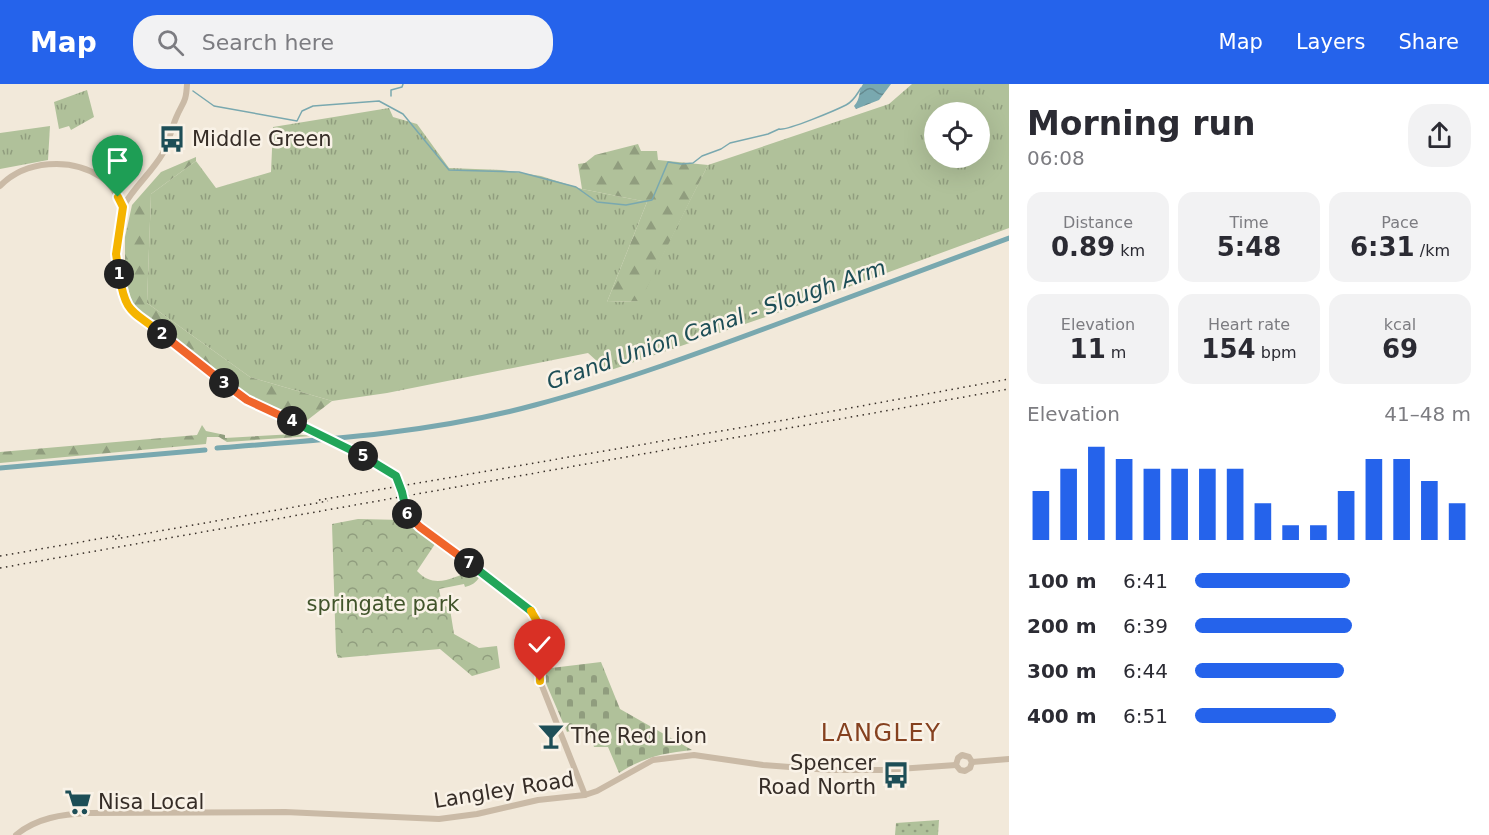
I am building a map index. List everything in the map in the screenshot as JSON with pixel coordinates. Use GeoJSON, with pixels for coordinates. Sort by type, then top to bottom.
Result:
{"type":"FeatureCollection","features":[{"type":"Feature","properties":{"kind":"street"},"geometry":{"type":"LineString","coordinates":[[187,84],[186,101],[177,116],[164,151],[123,207],[116,254],[122,291],[129,309],[238,394],[346,447],[396,476],[407,514],[420,527],[531,611],[538,623],[540,681],[585,795]]}},
{"type":"Feature","properties":{"kind":"street"},"geometry":{"type":"LineString","coordinates":[[0,186],[24,171],[44,164],[78,167],[102,178],[111,186],[123,207]]}},
{"type":"Feature","properties":{"kind":"street","name":"Langley Road"},"geometry":{"type":"LineString","coordinates":[[16,835],[39,821],[69,814],[285,812],[439,819],[477,814],[537,800],[585,795],[597,791],[638,766],[653,760],[694,755],[763,765],[830,770],[884,771],[956,765]]}},
{"type":"Feature","properties":{"kind":"street"},"geometry":{"type":"LineString","coordinates":[[963,755],[969,757],[972,762],[967,771],[960,770],[956,765],[956,760],[963,755]]}},
{"type":"Feature","properties":{"kind":"street"},"geometry":{"type":"LineString","coordinates":[[972,762],[1009,759]]}},
{"type":"Feature","properties":{"kind":"green space"},"geometry":{"type":"Polygon","coordinates":[[[912,84],[1009,84],[1009,228],[780,312],[608,371],[588,353],[387,393],[332,401],[250,377],[147,303],[151,194],[196,161],[216,188],[271,172],[273,127],[389,108],[393,117],[417,124],[449,168],[502,170],[541,176],[582,189],[647,202],[607,302],[639,301],[708,165],[889,104],[912,84]]]}},
{"type":"Feature","properties":{"kind":"green space"},"geometry":{"type":"Polygon","coordinates":[[[87,90],[94,117],[71,130],[69,126],[59,129],[54,102],[87,90]]]}},
{"type":"Feature","properties":{"kind":"green space"},"geometry":{"type":"Polygon","coordinates":[[[50,126],[48,160],[0,169],[0,133],[50,126]]]}},
{"type":"Feature","properties":{"kind":"green space"},"geometry":{"type":"Polygon","coordinates":[[[638,144],[641,151],[657,151],[658,160],[708,165],[640,301],[607,302],[647,202],[582,189],[578,164],[585,163],[595,155],[638,144]]]}},
{"type":"Feature","properties":{"kind":"green space"},"geometry":{"type":"Polygon","coordinates":[[[196,157],[196,161],[151,194],[147,303],[250,377],[332,401],[305,422],[248,396],[132,306],[125,273],[125,237],[132,205],[161,172],[196,157]]]}},
{"type":"Feature","properties":{"kind":"green space"},"geometry":{"type":"Polygon","coordinates":[[[202,425],[206,431],[225,435],[225,438],[294,434],[312,436],[227,442],[219,437],[207,437],[206,444],[0,463],[0,452],[197,435],[202,425]]]}},
{"type":"Feature","properties":{"kind":"green space","name":"springate park"},"geometry":{"type":"Polygon","coordinates":[[[358,519],[403,520],[435,544],[417,571],[430,580],[451,579],[473,571],[480,576],[475,582],[465,587],[464,584],[439,589],[442,604],[450,609],[454,634],[479,648],[497,646],[500,668],[472,676],[440,649],[338,658],[332,524],[358,519]]]}},
{"type":"Feature","properties":{"kind":"green space"},"geometry":{"type":"Polygon","coordinates":[[[601,662],[620,709],[692,750],[654,757],[619,773],[608,747],[594,747],[587,726],[567,732],[545,681],[543,669],[601,662]]]}},
{"type":"Feature","properties":{"kind":"green space"},"geometry":{"type":"Polygon","coordinates":[[[939,820],[938,835],[895,835],[896,823],[939,820]]]}},
{"type":"Feature","properties":{"kind":"water"},"geometry":{"type":"Polygon","coordinates":[[[863,84],[891,84],[879,100],[856,109],[854,106],[858,101],[863,84]]]}},
{"type":"Feature","properties":{"kind":"waterway"},"geometry":{"type":"LineString","coordinates":[[391,96],[391,90],[402,87],[403,84]]}},
{"type":"Feature","properties":{"kind":"waterway"},"geometry":{"type":"LineString","coordinates":[[193,91],[214,106],[297,121],[302,111],[313,106],[379,101],[403,114],[449,170],[519,172],[576,187],[597,202],[626,205],[652,200],[668,162],[693,163],[702,156],[730,143],[812,120],[849,103],[861,88]]}},
{"type":"Feature","properties":{"kind":"waterway","name":"Grand Union Canal - Slough Arm"},"geometry":{"type":"LineString","coordinates":[[217,448],[417,429],[496,415],[535,405],[694,354],[1009,238]]}},
{"type":"Feature","properties":{"kind":"waterway","name":"Grand Union Canal - Slough Arm"},"geometry":{"type":"LineString","coordinates":[[0,468],[205,450]]}},
{"type":"Feature","properties":{"kind":"railway"},"geometry":{"type":"LineString","coordinates":[[319,500],[1009,379]]}},
{"type":"Feature","properties":{"kind":"railway"},"geometry":{"type":"LineString","coordinates":[[0,568],[1009,389]]}},
{"type":"Feature","properties":{"kind":"railway"},"geometry":{"type":"LineString","coordinates":[[115,539],[328,501]]}},
{"type":"Feature","properties":{"kind":"railway"},"geometry":{"type":"LineString","coordinates":[[0,556],[121,535]]}},
{"type":"Feature","properties":{"kind":"place","name":"Middle Green"},"geometry":{"type":"Point","coordinates":[172,139]}},
{"type":"Feature","properties":{"kind":"place","name":"The Red Lion"},"geometry":{"type":"Point","coordinates":[551,736]}},
{"type":"Feature","properties":{"kind":"place","name":"Spencer Road North"},"geometry":{"type":"Point","coordinates":[896,775]}},
{"type":"Feature","properties":{"kind":"place","name":"Nisa Local"},"geometry":{"type":"Point","coordinates":[78,802]}},
{"type":"Feature","properties":{"kind":"district","name":"LANGLEY"},"geometry":{"type":"Point","coordinates":[881,733]}},
{"type":"Feature","properties":{"kind":"route"},"geometry":{"type":"LineString","coordinates":[[118,197],[123,207],[116,254],[117,267],[124,299],[129,309],[247,400],[346,447],[396,476],[404,506],[410,518],[531,611],[538,623],[540,681]]}}]}
